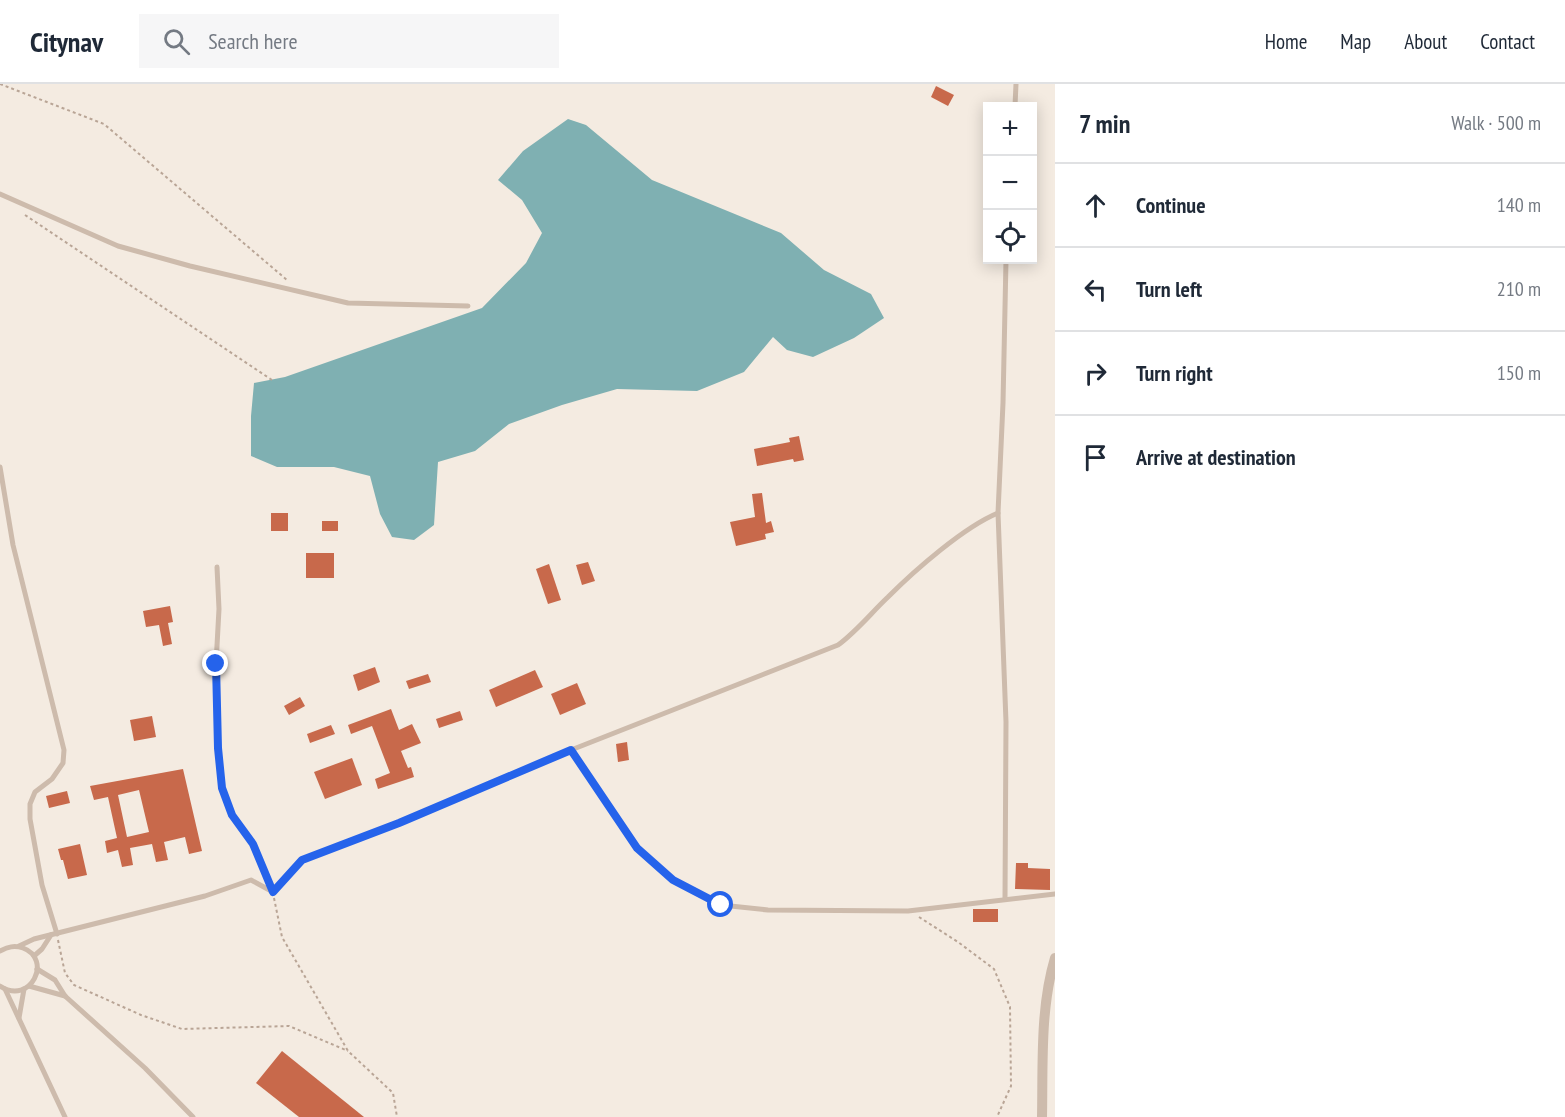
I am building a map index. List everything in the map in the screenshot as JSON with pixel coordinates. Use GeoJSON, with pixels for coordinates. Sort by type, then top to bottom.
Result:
{"type":"FeatureCollection","features":[{"type":"Feature","properties":{"kind":"street"},"geometry":{"type":"LineString","coordinates":[[1042,1117],[1048,980],[1055,958]]}},
{"type":"Feature","properties":{"kind":"lane"},"geometry":{"type":"LineString","coordinates":[[1015,102],[1016,84]]}},
{"type":"Feature","properties":{"kind":"lane"},"geometry":{"type":"LineString","coordinates":[[0,194],[118,246],[190,266],[348,303],[468,306]]}},
{"type":"Feature","properties":{"kind":"lane"},"geometry":{"type":"LineString","coordinates":[[1005,899],[1006,722],[998,513],[1004,403],[1006,264]]}},
{"type":"Feature","properties":{"kind":"lane"},"geometry":{"type":"LineString","coordinates":[[0,467],[13,545],[64,750],[63,763],[52,779],[35,792],[30,804],[30,819],[42,885],[54,934]]}},
{"type":"Feature","properties":{"kind":"lane"},"geometry":{"type":"LineString","coordinates":[[273,892],[302,860],[399,823],[571,750],[838,645],[856,632],[888,597],[932,558],[982,520],[998,513]]}},
{"type":"Feature","properties":{"kind":"lane"},"geometry":{"type":"LineString","coordinates":[[217,567],[219,609],[216,664],[218,748],[222,788],[232,815],[253,844],[273,892]]}},
{"type":"Feature","properties":{"kind":"lane"},"geometry":{"type":"LineString","coordinates":[[571,750],[637,848],[673,880],[721,905],[768,910],[908,911],[1055,894]]}},
{"type":"Feature","properties":{"kind":"lane"},"geometry":{"type":"LineString","coordinates":[[2,949],[205,896],[251,880],[273,892]]}},
{"type":"Feature","properties":{"kind":"lane"},"geometry":{"type":"LineString","coordinates":[[34,956],[54,934]]}},
{"type":"Feature","properties":{"kind":"lane"},"geometry":{"type":"LineString","coordinates":[[19,946],[34,956],[38,969],[27,988],[19,1020]]}},
{"type":"Feature","properties":{"kind":"lane"},"geometry":{"type":"LineString","coordinates":[[38,969],[55,980],[65,996],[145,1068],[193,1117]]}},
{"type":"Feature","properties":{"kind":"lane"},"geometry":{"type":"LineString","coordinates":[[3,987],[11,991],[27,988],[65,996]]}},
{"type":"Feature","properties":{"kind":"lane"},"geometry":{"type":"LineString","coordinates":[[3,987],[65,1117]]}},
{"type":"Feature","properties":{"kind":"path"},"geometry":{"type":"LineString","coordinates":[[0,84],[104,124],[301,292]]}},
{"type":"Feature","properties":{"kind":"path"},"geometry":{"type":"LineString","coordinates":[[20,211],[272,380]]}},
{"type":"Feature","properties":{"kind":"path"},"geometry":{"type":"LineString","coordinates":[[273,892],[282,937],[348,1051],[393,1093],[397,1117]]}},
{"type":"Feature","properties":{"kind":"path"},"geometry":{"type":"LineString","coordinates":[[908,911],[958,942],[994,969],[1010,1007],[1011,1086],[997,1117]]}},
{"type":"Feature","properties":{"kind":"path"},"geometry":{"type":"LineString","coordinates":[[54,934],[65,973],[74,985],[141,1016],[182,1029],[289,1026],[348,1051]]}},
{"type":"Feature","properties":{"kind":"water"},"geometry":{"type":"Polygon","coordinates":[[[568,119],[586,125],[652,180],[781,233],[824,270],[871,294],[884,318],[854,338],[813,357],[787,350],[773,337],[744,372],[697,391],[617,389],[509,424],[475,451],[438,462],[434,525],[414,540],[392,537],[380,514],[370,476],[334,467],[277,467],[251,456],[254,383],[285,377],[482,308],[526,263],[542,233],[522,200],[498,180],[523,151],[568,119]]]}},
{"type":"Feature","properties":{"kind":"building"},"geometry":{"type":"Polygon","coordinates":[[[936,86],[954,95],[948,106],[931,97],[936,86]]]}},
{"type":"Feature","properties":{"kind":"building"},"geometry":{"type":"Polygon","coordinates":[[[799,436],[804,460],[794,462],[793,459],[757,466],[754,449],[790,442],[789,438],[799,436]]]}},
{"type":"Feature","properties":{"kind":"building"},"geometry":{"type":"Polygon","coordinates":[[[762,493],[766,523],[771,521],[774,532],[765,534],[766,539],[736,546],[730,522],[755,517],[752,494],[762,493]]]}},
{"type":"Feature","properties":{"kind":"building"},"geometry":{"type":"Polygon","coordinates":[[[271,513],[288,513],[288,531],[271,531],[271,513]]]}},
{"type":"Feature","properties":{"kind":"building"},"geometry":{"type":"Polygon","coordinates":[[[322,521],[338,521],[338,531],[322,531],[322,521]]]}},
{"type":"Feature","properties":{"kind":"building"},"geometry":{"type":"Polygon","coordinates":[[[306,553],[334,553],[334,578],[306,578],[306,553]]]}},
{"type":"Feature","properties":{"kind":"building"},"geometry":{"type":"Polygon","coordinates":[[[588,562],[595,581],[582,585],[576,565],[588,562]]]}},
{"type":"Feature","properties":{"kind":"building"},"geometry":{"type":"Polygon","coordinates":[[[549,564],[561,600],[548,604],[536,569],[549,564]]]}},
{"type":"Feature","properties":{"kind":"building"},"geometry":{"type":"Polygon","coordinates":[[[170,606],[173,622],[168,623],[172,644],[163,646],[159,625],[146,627],[143,611],[170,606]]]}},
{"type":"Feature","properties":{"kind":"building"},"geometry":{"type":"Polygon","coordinates":[[[375,667],[380,682],[358,691],[353,675],[375,667]]]}},
{"type":"Feature","properties":{"kind":"building"},"geometry":{"type":"Polygon","coordinates":[[[535,670],[543,687],[496,707],[489,690],[535,670]]]}},
{"type":"Feature","properties":{"kind":"building"},"geometry":{"type":"Polygon","coordinates":[[[428,674],[431,682],[409,689],[406,681],[428,674]]]}},
{"type":"Feature","properties":{"kind":"building"},"geometry":{"type":"Polygon","coordinates":[[[577,683],[586,704],[560,715],[551,694],[577,683]]]}},
{"type":"Feature","properties":{"kind":"building"},"geometry":{"type":"Polygon","coordinates":[[[300,697],[305,706],[289,715],[284,706],[300,697]]]}},
{"type":"Feature","properties":{"kind":"building"},"geometry":{"type":"Polygon","coordinates":[[[391,709],[399,730],[412,724],[421,743],[401,751],[414,777],[378,789],[375,779],[390,773],[372,726],[351,734],[348,725],[391,709]]]}},
{"type":"Feature","properties":{"kind":"building"},"geometry":{"type":"Polygon","coordinates":[[[460,711],[463,720],[439,728],[436,719],[460,711]]]}},
{"type":"Feature","properties":{"kind":"building"},"geometry":{"type":"Polygon","coordinates":[[[152,716],[156,737],[134,741],[130,720],[152,716]]]}},
{"type":"Feature","properties":{"kind":"building"},"geometry":{"type":"Polygon","coordinates":[[[331,725],[335,734],[310,743],[307,734],[331,725]]]}},
{"type":"Feature","properties":{"kind":"building"},"geometry":{"type":"Polygon","coordinates":[[[627,742],[629,760],[618,762],[616,744],[627,742]]]}},
{"type":"Feature","properties":{"kind":"building"},"geometry":{"type":"Polygon","coordinates":[[[352,758],[362,785],[325,799],[314,772],[352,758]]]}},
{"type":"Feature","properties":{"kind":"building"},"geometry":{"type":"Polygon","coordinates":[[[183,769],[202,851],[189,854],[185,837],[164,842],[168,860],[156,862],[152,844],[130,848],[133,865],[122,867],[118,850],[107,853],[105,841],[117,838],[108,797],[94,800],[90,786],[183,769]],[[139,790],[118,795],[127,837],[149,832],[139,790]]]}},
{"type":"Feature","properties":{"kind":"building"},"geometry":{"type":"Polygon","coordinates":[[[67,791],[70,803],[49,808],[46,796],[67,791]]]}},
{"type":"Feature","properties":{"kind":"building"},"geometry":{"type":"Polygon","coordinates":[[[80,844],[87,875],[68,879],[58,849],[80,844]]]}},
{"type":"Feature","properties":{"kind":"building"},"geometry":{"type":"Polygon","coordinates":[[[1016,863],[1028,863],[1028,868],[1050,869],[1050,890],[1015,889],[1016,863]]]}},
{"type":"Feature","properties":{"kind":"building"},"geometry":{"type":"Polygon","coordinates":[[[973,909],[998,909],[998,922],[973,922],[973,909]]]}},
{"type":"Feature","properties":{"kind":"building"},"geometry":{"type":"Polygon","coordinates":[[[282,1051],[364,1117],[299,1117],[256,1083],[282,1051]]]}},
{"type":"Feature","properties":{"kind":"route"},"geometry":{"type":"LineString","coordinates":[[216,664],[218,748],[222,788],[232,815],[253,844],[273,892],[302,860],[399,823],[571,750],[637,848],[673,880],[721,905]]}}]}
